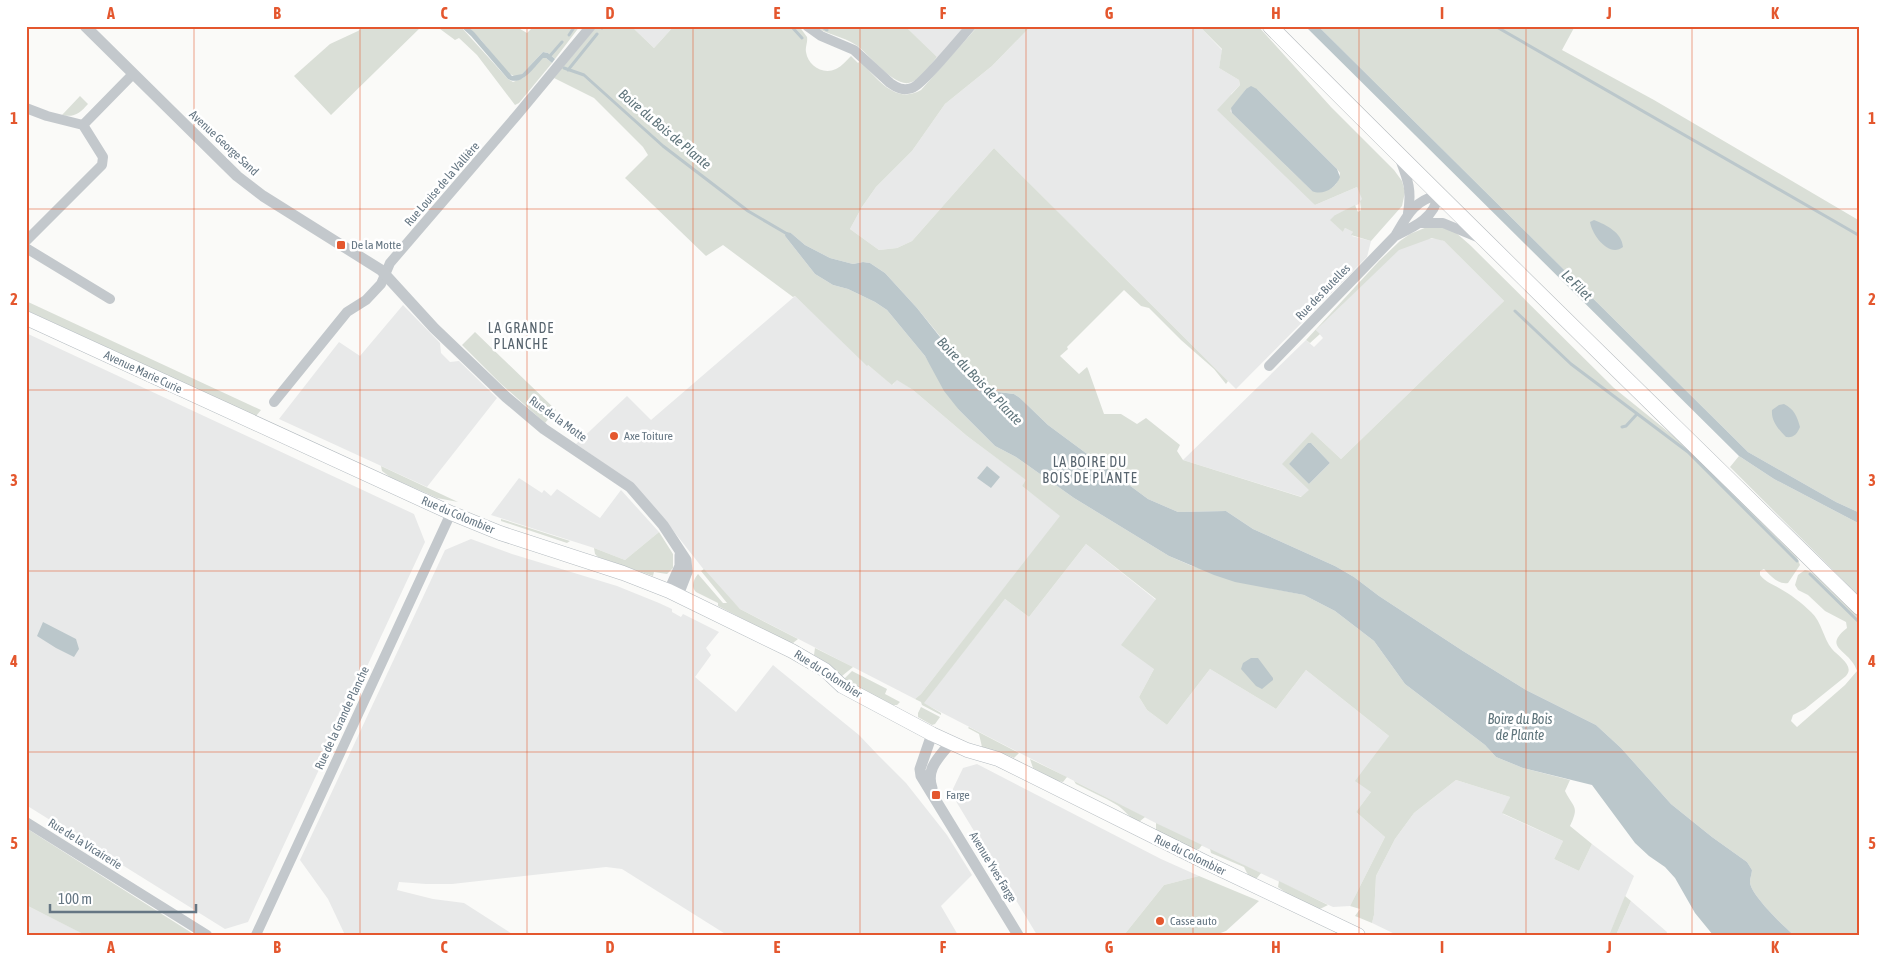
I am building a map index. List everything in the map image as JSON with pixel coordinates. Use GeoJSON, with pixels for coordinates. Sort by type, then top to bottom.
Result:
{"type":"FeatureCollection","features":[{"type":"Feature","properties":{"kind":"main road"},"geometry":{"type":"LineString","coordinates":[[1270,26],[1438,195],[1860,608]]}},
{"type":"Feature","properties":{"kind":"main road","name":"Avenue Marie Curie"},"geometry":{"type":"LineString","coordinates":[[26,318],[261,426]]}},
{"type":"Feature","properties":{"kind":"main road","name":"Rue du Colombier"},"geometry":{"type":"LineString","coordinates":[[261,426],[451,513],[500,533],[623,573],[673,593],[792,650],[825,670],[842,686],[932,734],[967,750],[998,759],[1215,867],[1358,935]]}},
{"type":"Feature","properties":{"kind":"street","name":"Avenue George Sand"},"geometry":{"type":"LineString","coordinates":[[85,26],[245,183],[386,274]]}},
{"type":"Feature","properties":{"kind":"street","name":"Rue Louise de la Vallière"},"geometry":{"type":"LineString","coordinates":[[274,402],[347,312],[366,300],[380,284],[388,266],[591,26]]}},
{"type":"Feature","properties":{"kind":"street"},"geometry":{"type":"LineString","coordinates":[[807,26],[821,36],[849,47],[890,84],[906,90],[918,84],[971,26]]}},
{"type":"Feature","properties":{"kind":"street"},"geometry":{"type":"LineString","coordinates":[[83,124],[133,74]]}},
{"type":"Feature","properties":{"kind":"street"},"geometry":{"type":"LineString","coordinates":[[26,108],[47,116],[83,124],[103,157],[102,165],[26,241]]}},
{"type":"Feature","properties":{"kind":"street","name":"Rue des Butelles"},"geometry":{"type":"LineString","coordinates":[[1399,155],[1410,186],[1411,197],[1407,216]]}},
{"type":"Feature","properties":{"kind":"street","name":"Rue des Butelles"},"geometry":{"type":"LineString","coordinates":[[1269,366],[1395,236],[1407,216],[1418,203],[1426,198],[1438,195],[1437,204],[1421,223],[1395,236]]}},
{"type":"Feature","properties":{"kind":"street","name":"Rue des Butelles"},"geometry":{"type":"LineString","coordinates":[[1421,223],[1443,223],[1484,240]]}},
{"type":"Feature","properties":{"kind":"street"},"geometry":{"type":"LineString","coordinates":[[26,248],[110,299]]}},
{"type":"Feature","properties":{"kind":"street","name":"Rue de la Motte"},"geometry":{"type":"LineString","coordinates":[[386,274],[434,328],[506,397],[544,428],[630,488],[648,507],[675,542],[688,566],[673,593]]}},
{"type":"Feature","properties":{"kind":"street","name":"Rue de la Grande Planche"},"geometry":{"type":"LineString","coordinates":[[256,935],[451,513]]}},
{"type":"Feature","properties":{"kind":"street","name":"Avenue Yves Farge"},"geometry":{"type":"LineString","coordinates":[[932,734],[920,769],[921,776],[1018,935]]}},
{"type":"Feature","properties":{"kind":"street","name":"Avenue Yves Farge"},"geometry":{"type":"LineString","coordinates":[[945,814],[929,779],[934,765],[951,742]]}},
{"type":"Feature","properties":{"kind":"street","name":"Rue de la Vicairerie"},"geometry":{"type":"LineString","coordinates":[[26,822],[207,935]]}},
{"type":"Feature","properties":{"kind":"shaded area"},"geometry":{"type":"Polygon","coordinates":[[[364,26],[422,26],[331,115],[294,76],[330,44],[358,31],[364,26]]]}},
{"type":"Feature","properties":{"kind":"shaded area"},"geometry":{"type":"Polygon","coordinates":[[[436,26],[461,27],[508,79],[513,82],[523,78],[542,58],[546,58],[552,63],[519,103],[515,105],[477,55],[459,38],[455,40],[436,26]]]}},
{"type":"Feature","properties":{"kind":"shaded area"},"geometry":{"type":"Polygon","coordinates":[[[467,26],[515,26],[527,33],[534,26],[580,26],[555,59],[548,53],[543,52],[522,74],[516,77],[508,73],[467,26]]]}},
{"type":"Feature","properties":{"kind":"shaded area"},"geometry":{"type":"Polygon","coordinates":[[[597,26],[631,26],[654,48],[674,26],[799,26],[807,37],[807,57],[817,68],[831,71],[842,65],[851,56],[858,63],[860,61],[887,88],[903,94],[912,94],[921,90],[978,26],[1031,26],[992,66],[945,104],[912,151],[876,187],[850,229],[879,250],[897,248],[912,241],[994,148],[1228,381],[1226,384],[1214,369],[1149,308],[1141,306],[1124,290],[1060,356],[1079,374],[1087,367],[1104,414],[1121,414],[1137,424],[1146,418],[1180,445],[1177,451],[1183,460],[1301,497],[1309,490],[1282,464],[1312,432],[1341,459],[1504,301],[1444,241],[1432,238],[1399,250],[1316,330],[1320,334],[1310,343],[1306,340],[1400,241],[1410,234],[1427,227],[1437,226],[1454,231],[1614,388],[1692,451],[1796,555],[1800,565],[1788,583],[1778,581],[1764,569],[1760,571],[1760,575],[1796,599],[1815,616],[1829,645],[1849,669],[1846,676],[1805,709],[1793,715],[1791,721],[1797,727],[1845,685],[1857,671],[1849,658],[1837,645],[1837,640],[1847,628],[1846,622],[1825,611],[1808,595],[1798,590],[1795,585],[1798,575],[1805,570],[1811,572],[1834,590],[1860,617],[1860,935],[1794,935],[1755,894],[1750,882],[1752,870],[1747,862],[1671,804],[1621,748],[1596,725],[1526,690],[1463,651],[1335,566],[1253,529],[1226,511],[1178,512],[1148,499],[1048,425],[1020,398],[1014,394],[998,392],[977,375],[948,346],[885,273],[870,263],[853,264],[830,258],[805,245],[791,233],[785,236],[815,274],[833,285],[848,289],[875,302],[887,310],[925,356],[959,410],[995,446],[1016,457],[1074,498],[1169,556],[1192,566],[1260,586],[1304,595],[1335,611],[1374,641],[1405,684],[1485,745],[1496,757],[1523,768],[1570,780],[1565,791],[1573,804],[1575,814],[1570,826],[1592,844],[1579,871],[1554,859],[1563,841],[1502,813],[1510,797],[1456,780],[1414,813],[1395,839],[1376,876],[1372,923],[1355,916],[1360,909],[1350,906],[1385,837],[1356,812],[1371,792],[1355,781],[1389,736],[1306,670],[1276,709],[1210,669],[1167,725],[1147,710],[1139,697],[1154,669],[1121,645],[1156,599],[1086,544],[1029,617],[1005,599],[924,703],[941,713],[941,715],[922,705],[921,702],[915,699],[921,694],[1060,516],[1022,486],[1026,480],[967,436],[913,390],[897,380],[892,385],[867,366],[795,296],[793,297],[723,245],[706,256],[625,178],[648,155],[643,147],[594,98],[554,78],[597,26]],[[1308,443],[1289,464],[1309,484],[1330,463],[1311,443],[1308,443]]]}},
{"type":"Feature","properties":{"kind":"shaded area"},"geometry":{"type":"Polygon","coordinates":[[[631,26],[674,26],[654,48],[631,26]]]}},
{"type":"Feature","properties":{"kind":"shaded area"},"geometry":{"type":"Polygon","coordinates":[[[814,26],[905,26],[937,57],[919,78],[905,83],[898,81],[883,70],[856,45],[814,26]]]}},
{"type":"Feature","properties":{"kind":"shaded area"},"geometry":{"type":"Polygon","coordinates":[[[905,26],[978,26],[944,64],[905,26]]]}},
{"type":"Feature","properties":{"kind":"shaded area"},"geometry":{"type":"Polygon","coordinates":[[[1031,26],[1199,26],[1222,50],[1219,68],[1239,80],[1240,85],[1231,94],[1315,205],[1357,187],[1363,199],[1359,204],[1335,215],[1343,232],[1345,228],[1353,232],[1352,236],[1371,241],[1367,257],[1236,389],[994,148],[912,241],[897,248],[879,250],[850,229],[876,187],[912,151],[945,104],[992,66],[1031,26]]]}},
{"type":"Feature","properties":{"kind":"shaded area"},"geometry":{"type":"Polygon","coordinates":[[[1199,26],[1258,26],[1331,107],[1394,170],[1402,181],[1405,192],[1402,206],[1371,241],[1351,235],[1353,232],[1345,228],[1343,232],[1330,220],[1335,215],[1355,205],[1358,212],[1361,210],[1360,201],[1362,199],[1357,187],[1315,205],[1217,110],[1240,85],[1239,80],[1219,68],[1222,49],[1199,26]],[[1246,89],[1230,111],[1312,191],[1327,190],[1334,186],[1339,179],[1340,173],[1337,169],[1257,89],[1246,89]]]}},
{"type":"Feature","properties":{"kind":"shaded area"},"geometry":{"type":"Polygon","coordinates":[[[1318,26],[1575,26],[1562,50],[1654,100],[1860,221],[1860,513],[1836,502],[1748,452],[1318,26]]]}},
{"type":"Feature","properties":{"kind":"shaded area"},"geometry":{"type":"Polygon","coordinates":[[[80,96],[88,104],[73,115],[62,115],[80,96]]]}},
{"type":"Feature","properties":{"kind":"shaded area"},"geometry":{"type":"Polygon","coordinates":[[[1436,238],[1444,241],[1504,301],[1341,459],[1312,432],[1309,491],[1302,497],[1183,460],[1306,340],[1314,347],[1323,338],[1316,330],[1399,249],[1427,239],[1436,238]]]}},
{"type":"Feature","properties":{"kind":"shaded area"},"geometry":{"type":"Polygon","coordinates":[[[795,296],[868,365],[893,385],[897,379],[913,390],[967,436],[1027,480],[1022,486],[1061,516],[921,694],[915,699],[740,609],[712,580],[660,514],[628,480],[576,444],[627,396],[651,420],[795,296]]]}},
{"type":"Feature","properties":{"kind":"shaded area"},"geometry":{"type":"Polygon","coordinates":[[[26,301],[261,410],[256,416],[26,310],[26,301]]]}},
{"type":"Feature","properties":{"kind":"shaded area"},"geometry":{"type":"Polygon","coordinates":[[[403,305],[440,343],[441,353],[450,362],[459,361],[497,398],[427,487],[279,419],[339,342],[360,356],[403,305]]]}},
{"type":"Feature","properties":{"kind":"shaded area"},"geometry":{"type":"Polygon","coordinates":[[[475,332],[556,410],[545,423],[500,383],[462,345],[475,332]]]}},
{"type":"Feature","properties":{"kind":"shaded area"},"geometry":{"type":"Polygon","coordinates":[[[26,333],[414,514],[425,542],[248,922],[225,929],[26,805],[26,333]]]}},
{"type":"Feature","properties":{"kind":"shaded area"},"geometry":{"type":"Polygon","coordinates":[[[1739,456],[1774,479],[1860,524],[1860,597],[1730,467],[1739,456]]]}},
{"type":"Feature","properties":{"kind":"shaded area"},"geometry":{"type":"Polygon","coordinates":[[[381,466],[458,502],[437,498],[390,477],[382,471],[381,466]]]}},
{"type":"Feature","properties":{"kind":"shaded area"},"geometry":{"type":"Polygon","coordinates":[[[519,478],[542,493],[544,490],[551,496],[557,489],[600,518],[621,490],[659,532],[625,560],[594,548],[491,515],[519,478]]]}},
{"type":"Feature","properties":{"kind":"shaded area"},"geometry":{"type":"Polygon","coordinates":[[[501,519],[570,541],[567,543],[501,521],[501,519]]]}},
{"type":"Feature","properties":{"kind":"shaded area"},"geometry":{"type":"Polygon","coordinates":[[[659,532],[673,554],[673,568],[667,574],[654,572],[653,576],[598,557],[595,554],[594,548],[625,560],[659,532]]]}},
{"type":"Feature","properties":{"kind":"shaded area"},"geometry":{"type":"Polygon","coordinates":[[[471,539],[512,554],[617,586],[672,609],[672,612],[681,617],[683,614],[719,632],[706,648],[711,655],[695,677],[736,712],[773,665],[859,735],[906,783],[947,835],[972,875],[941,906],[958,935],[727,935],[622,869],[606,867],[452,884],[399,882],[397,890],[433,899],[464,903],[514,935],[345,935],[328,899],[300,860],[445,550],[471,539]]]}},
{"type":"Feature","properties":{"kind":"shaded area"},"geometry":{"type":"Polygon","coordinates":[[[1086,544],[1156,600],[1154,669],[1139,697],[1147,710],[1167,725],[1210,669],[1276,709],[1306,670],[1389,736],[1371,792],[1356,812],[1385,837],[1350,906],[1333,907],[1179,835],[923,703],[1005,599],[1029,617],[1086,544]]]}},
{"type":"Feature","properties":{"kind":"shaded area"},"geometry":{"type":"Polygon","coordinates":[[[704,569],[740,609],[798,639],[793,643],[788,642],[718,606],[718,603],[696,592],[693,583],[698,574],[723,603],[727,603],[701,571],[704,569]]]}},
{"type":"Feature","properties":{"kind":"shaded area"},"geometry":{"type":"Polygon","coordinates":[[[815,648],[853,667],[842,676],[829,664],[814,655],[815,648]]]}},
{"type":"Feature","properties":{"kind":"shaded area"},"geometry":{"type":"Polygon","coordinates":[[[852,671],[887,689],[885,694],[900,702],[897,705],[893,705],[846,681],[844,679],[852,671]]]}},
{"type":"Feature","properties":{"kind":"shaded area"},"geometry":{"type":"Polygon","coordinates":[[[921,707],[940,717],[935,724],[932,725],[918,717],[921,707]]]}},
{"type":"Feature","properties":{"kind":"shaded area"},"geometry":{"type":"Polygon","coordinates":[[[969,727],[1019,753],[1014,758],[982,747],[979,734],[969,727]]]}},
{"type":"Feature","properties":{"kind":"shaded area"},"geometry":{"type":"Polygon","coordinates":[[[1030,759],[1067,777],[1063,782],[1057,781],[1033,768],[1030,759]]]}},
{"type":"Feature","properties":{"kind":"shaded area"},"geometry":{"type":"Polygon","coordinates":[[[977,764],[1161,859],[1199,876],[1164,885],[1124,935],[1037,935],[951,793],[963,768],[977,764]]]}},
{"type":"Feature","properties":{"kind":"shaded area"},"geometry":{"type":"Polygon","coordinates":[[[1456,780],[1510,797],[1503,814],[1563,841],[1554,859],[1579,871],[1592,844],[1634,876],[1609,935],[1397,935],[1372,923],[1376,876],[1395,839],[1414,813],[1456,780]]]}},
{"type":"Feature","properties":{"kind":"shaded area"},"geometry":{"type":"Polygon","coordinates":[[[1074,781],[1145,817],[1139,822],[1117,805],[1076,784],[1074,781]]]}},
{"type":"Feature","properties":{"kind":"shaded area"},"geometry":{"type":"Polygon","coordinates":[[[1156,823],[1202,845],[1199,849],[1195,850],[1156,830],[1156,823]]]}},
{"type":"Feature","properties":{"kind":"shaded area"},"geometry":{"type":"Polygon","coordinates":[[[26,828],[195,935],[85,935],[26,905],[26,828]]]}},
{"type":"Feature","properties":{"kind":"shaded area"},"geometry":{"type":"Polygon","coordinates":[[[1210,849],[1261,873],[1257,878],[1252,878],[1244,867],[1211,853],[1210,849]]]}},
{"type":"Feature","properties":{"kind":"shaded area"},"geometry":{"type":"Polygon","coordinates":[[[1199,876],[1259,901],[1226,931],[1215,935],[1124,935],[1164,885],[1199,876]]]}},
{"type":"Feature","properties":{"kind":"shaded area"},"geometry":{"type":"Polygon","coordinates":[[[1279,881],[1328,905],[1320,909],[1289,895],[1278,887],[1279,881]]]}},
{"type":"Feature","properties":{"kind":"shaded area"},"geometry":{"type":"Polygon","coordinates":[[[1625,896],[1631,901],[1616,935],[1609,935],[1625,896]]]}},
{"type":"Feature","properties":{"kind":"shaded area"},"geometry":{"type":"Polygon","coordinates":[[[1631,901],[1667,932],[1666,935],[1616,935],[1631,901]]]}},
{"type":"Feature","properties":{"kind":"shaded area"},"geometry":{"type":"Polygon","coordinates":[[[26,905],[78,931],[85,935],[26,935],[26,905]]]}},
{"type":"Feature","properties":{"kind":"water"},"geometry":{"type":"Polygon","coordinates":[[[460,26],[467,26],[474,32],[512,76],[522,74],[543,52],[548,53],[555,59],[552,63],[543,58],[527,75],[513,81],[508,79],[460,26]]]}},
{"type":"Feature","properties":{"kind":"water","name":"Le Filet"},"geometry":{"type":"Polygon","coordinates":[[[1305,26],[1318,26],[1748,452],[1836,502],[1860,513],[1860,524],[1774,479],[1739,456],[1305,26]]]}},
{"type":"Feature","properties":{"kind":"water"},"geometry":{"type":"Polygon","coordinates":[[[1251,86],[1257,89],[1337,169],[1340,177],[1332,188],[1325,192],[1312,191],[1232,113],[1231,108],[1246,89],[1251,86]]]}},
{"type":"Feature","properties":{"kind":"water"},"geometry":{"type":"Polygon","coordinates":[[[1594,220],[1609,227],[1617,234],[1623,247],[1618,250],[1612,250],[1602,244],[1591,227],[1590,222],[1594,220]]]}},
{"type":"Feature","properties":{"kind":"water","name":"Boire du Bois de Plante"},"geometry":{"type":"Polygon","coordinates":[[[786,232],[791,233],[805,245],[830,258],[853,264],[870,263],[885,273],[917,308],[948,347],[977,375],[998,392],[1014,394],[1020,398],[1048,425],[1148,499],[1178,512],[1226,511],[1253,529],[1335,566],[1463,651],[1526,690],[1596,725],[1621,748],[1671,804],[1747,862],[1752,870],[1750,882],[1755,894],[1794,935],[1713,935],[1695,913],[1675,878],[1665,867],[1635,843],[1592,785],[1523,768],[1496,757],[1485,745],[1405,684],[1374,641],[1335,611],[1304,595],[1235,582],[1169,556],[1074,498],[1016,457],[995,446],[959,410],[944,391],[925,356],[887,310],[848,289],[833,285],[815,274],[785,236],[786,232]]]}},
{"type":"Feature","properties":{"kind":"water"},"geometry":{"type":"Polygon","coordinates":[[[1784,404],[1795,413],[1800,427],[1796,434],[1791,437],[1786,437],[1783,434],[1773,418],[1772,410],[1784,404]]]}},
{"type":"Feature","properties":{"kind":"water"},"geometry":{"type":"Polygon","coordinates":[[[1308,443],[1311,443],[1330,463],[1309,484],[1289,464],[1308,443]]]}},
{"type":"Feature","properties":{"kind":"water"},"geometry":{"type":"Polygon","coordinates":[[[987,466],[1000,477],[991,488],[977,478],[987,466]]]}},
{"type":"Feature","properties":{"kind":"water"},"geometry":{"type":"Polygon","coordinates":[[[43,622],[76,639],[79,649],[74,657],[37,636],[43,622]]]}},
{"type":"Feature","properties":{"kind":"water"},"geometry":{"type":"Polygon","coordinates":[[[1251,658],[1258,658],[1273,678],[1262,689],[1256,686],[1241,669],[1243,663],[1251,658]]]}},
{"type":"Feature","properties":{"kind":"waterway"},"geometry":{"type":"LineString","coordinates":[[569,35],[575,26]]}},
{"type":"Feature","properties":{"kind":"waterway"},"geometry":{"type":"LineString","coordinates":[[791,26],[802,38]]}},
{"type":"Feature","properties":{"kind":"waterway"},"geometry":{"type":"LineString","coordinates":[[820,26],[827,30]]}},
{"type":"Feature","properties":{"kind":"waterway"},"geometry":{"type":"LineString","coordinates":[[1495,26],[1860,236]]}},
{"type":"Feature","properties":{"kind":"waterway"},"geometry":{"type":"LineString","coordinates":[[568,70],[597,34]]}},
{"type":"Feature","properties":{"kind":"waterway"},"geometry":{"type":"LineString","coordinates":[[549,57],[562,42]]}},
{"type":"Feature","properties":{"kind":"waterway","name":"Boire du Bois de Plante"},"geometry":{"type":"LineString","coordinates":[[564,68],[584,75],[663,146],[748,211],[789,235]]}},
{"type":"Feature","properties":{"kind":"waterway"},"geometry":{"type":"LineString","coordinates":[[1515,311],[1571,364],[1688,452],[1797,561]]}},
{"type":"Feature","properties":{"kind":"waterway"},"geometry":{"type":"LineString","coordinates":[[1622,427],[1626,426],[1637,414]]}},
{"type":"Feature","properties":{"kind":"waterway"},"geometry":{"type":"LineString","coordinates":[[1810,574],[1860,623]]}},
{"type":"Feature","properties":{"kind":"place","name":"De la Motte"},"geometry":{"type":"Point","coordinates":[341,245]}},
{"type":"Feature","properties":{"kind":"place","name":"Axe Toiture"},"geometry":{"type":"Point","coordinates":[614,436]}},
{"type":"Feature","properties":{"kind":"place","name":"Farge"},"geometry":{"type":"Point","coordinates":[936,795]}},
{"type":"Feature","properties":{"kind":"place","name":"Casse auto"},"geometry":{"type":"Point","coordinates":[1160,921]}},
{"type":"Feature","properties":{"kind":"district","name":"LA GRANDE PLANCHE"},"geometry":{"type":"Point","coordinates":[521,336]}},
{"type":"Feature","properties":{"kind":"district","name":"LA BOIRE DU BOIS DE PLANTE"},"geometry":{"type":"Point","coordinates":[1090,470]}}]}
